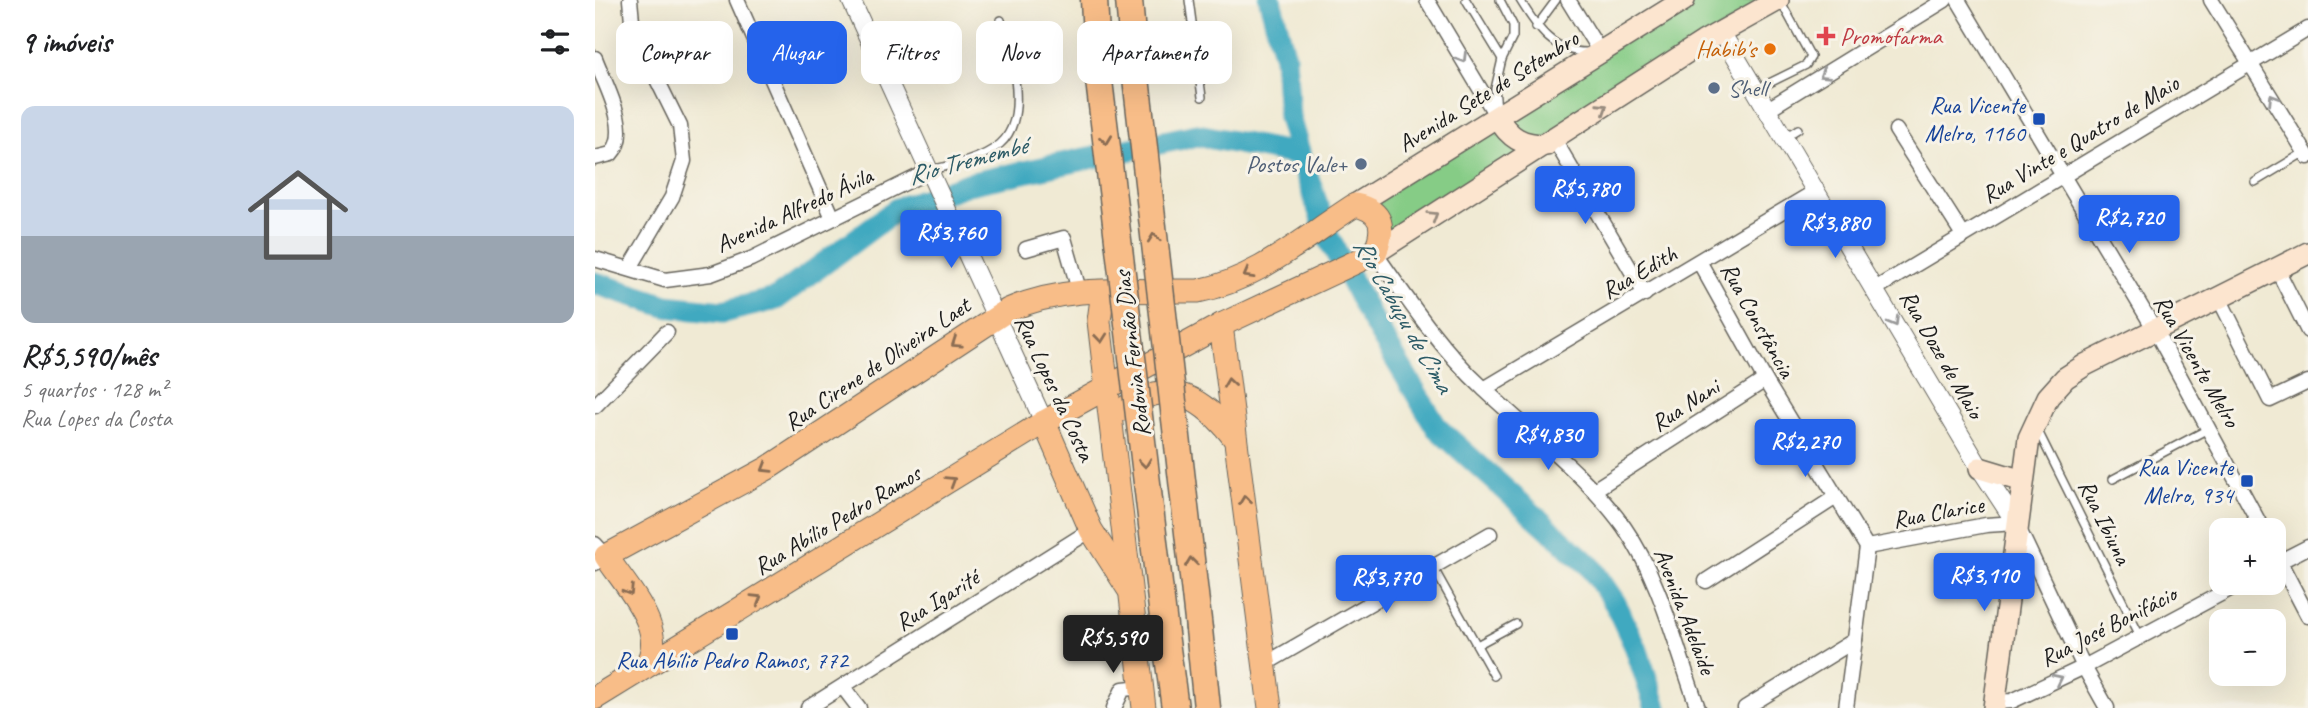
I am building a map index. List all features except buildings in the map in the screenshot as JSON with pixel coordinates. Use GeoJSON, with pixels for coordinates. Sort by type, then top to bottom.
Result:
{"type":"FeatureCollection","features":[{"type":"Feature","properties":{"kind":"highway","name":"Rodovia Fernão Dias"},"geometry":{"type":"LineString","coordinates":[[1094,0],[1098,72],[1175,708]]}},
{"type":"Feature","properties":{"kind":"highway","name":"Rodovia Fernão Dias"},"geometry":{"type":"LineString","coordinates":[[1129,0],[1207,708]]}},
{"type":"Feature","properties":{"kind":"highway"},"geometry":{"type":"LineString","coordinates":[[1200,636],[1214,674],[1221,708]]}},
{"type":"Feature","properties":{"kind":"main road","name":"Avenida Sete de Setembro"},"geometry":{"type":"LineString","coordinates":[[1350,208],[1684,0]]}},
{"type":"Feature","properties":{"kind":"main road"},"geometry":{"type":"LineString","coordinates":[[1371,255],[1721,32],[1779,0]]}},
{"type":"Feature","properties":{"kind":"main road"},"geometry":{"type":"LineString","coordinates":[[1497,117],[1504,130],[1520,143],[1550,142]]}},
{"type":"Feature","properties":{"kind":"main road"},"geometry":{"type":"LineString","coordinates":[[1350,208],[1374,211],[1382,223],[1371,255]]}},
{"type":"Feature","properties":{"kind":"main road","name":"Rua Cirene de Oliveira Laet"},"geometry":{"type":"LineString","coordinates":[[599,554],[768,468],[994,318],[1034,299],[1079,290],[1198,291],[1216,288],[1250,274],[1350,208]]}},
{"type":"Feature","properties":{"kind":"main road"},"geometry":{"type":"LineString","coordinates":[[1994,705],[2023,481],[2035,424],[2048,397],[2064,378],[2308,254]]}},
{"type":"Feature","properties":{"kind":"main road","name":"Rua Abílio Pedro Ramos"},"geometry":{"type":"LineString","coordinates":[[595,698],[884,524],[1044,422],[1221,325],[1371,255]]}},
{"type":"Feature","properties":{"kind":"main road"},"geometry":{"type":"LineString","coordinates":[[1109,292],[1100,304],[1111,427],[1143,698]]}},
{"type":"Feature","properties":{"kind":"main road"},"geometry":{"type":"LineString","coordinates":[[1221,325],[1270,708]]}},
{"type":"Feature","properties":{"kind":"main road"},"geometry":{"type":"LineString","coordinates":[[1111,427],[1122,410],[1139,397],[1156,392],[1175,394],[1216,414],[1237,442]]}},
{"type":"Feature","properties":{"kind":"main road","name":"Rua Lopes da Costa"},"geometry":{"type":"LineString","coordinates":[[1044,422],[1091,530],[1130,591]]}},
{"type":"Feature","properties":{"kind":"main road"},"geometry":{"type":"LineString","coordinates":[[1980,468],[2023,481]]}},
{"type":"Feature","properties":{"kind":"main road"},"geometry":{"type":"LineString","coordinates":[[599,554],[652,627],[673,635],[698,634]]}},
{"type":"Feature","properties":{"kind":"main road"},"geometry":{"type":"LineString","coordinates":[[644,668],[652,650],[652,627]]}},
{"type":"Feature","properties":{"kind":"street"},"geometry":{"type":"LineString","coordinates":[[630,0],[636,40],[680,126],[684,161],[672,197],[630,268]]}},
{"type":"Feature","properties":{"kind":"street"},"geometry":{"type":"LineString","coordinates":[[737,0],[833,218]]}},
{"type":"Feature","properties":{"kind":"street","name":"Rua Lopes da Costa"},"geometry":{"type":"LineString","coordinates":[[851,0],[994,318],[1044,422]]}},
{"type":"Feature","properties":{"kind":"street"},"geometry":{"type":"LineString","coordinates":[[1427,0],[1497,117]]}},
{"type":"Feature","properties":{"kind":"street"},"geometry":{"type":"LineString","coordinates":[[1568,0],[1600,52]]}},
{"type":"Feature","properties":{"kind":"street"},"geometry":{"type":"LineString","coordinates":[[1767,109],[1945,0]]}},
{"type":"Feature","properties":{"kind":"street","name":"Rua Vicente Melro"},"geometry":{"type":"LineString","coordinates":[[1958,0],[2155,330],[2257,518]]}},
{"type":"Feature","properties":{"kind":"street"},"geometry":{"type":"LineString","coordinates":[[2211,0],[2305,147]]}},
{"type":"Feature","properties":{"kind":"street","name":"Rua Vinte e Quatro de Maio"},"geometry":{"type":"LineString","coordinates":[[1875,289],[2308,29]]}},
{"type":"Feature","properties":{"kind":"street","name":"Rua Doze de Maio"},"geometry":{"type":"LineString","coordinates":[[1721,32],[1767,109],[1791,133],[1816,191],[1980,468],[2016,523],[2084,667],[2107,708]]}},
{"type":"Feature","properties":{"kind":"street"},"geometry":{"type":"LineString","coordinates":[[595,58],[615,111],[619,135],[618,145],[611,154],[595,158]]}},
{"type":"Feature","properties":{"kind":"street"},"geometry":{"type":"LineString","coordinates":[[1896,130],[1963,235]]}},
{"type":"Feature","properties":{"kind":"street"},"geometry":{"type":"LineString","coordinates":[[1550,142],[1645,294]]}},
{"type":"Feature","properties":{"kind":"street","name":"Avenida Alfredo Ávila"},"geometry":{"type":"LineString","coordinates":[[595,259],[665,280],[711,274],[751,259],[833,218],[931,176]]}},
{"type":"Feature","properties":{"kind":"street","name":"Rua Edith"},"geometry":{"type":"LineString","coordinates":[[1484,389],[1700,263],[1816,191]]}},
{"type":"Feature","properties":{"kind":"street"},"geometry":{"type":"LineString","coordinates":[[1025,249],[1064,238],[1079,290]]}},
{"type":"Feature","properties":{"kind":"street","name":"Avenida Adelaide"},"geometry":{"type":"LineString","coordinates":[[1371,255],[1421,320],[1484,389],[1594,490],[1623,527],[1645,561],[1698,708]]}},
{"type":"Feature","properties":{"kind":"street","name":"Rua Constância"},"geometry":{"type":"LineString","coordinates":[[1700,263],[1765,380],[1867,547]]}},
{"type":"Feature","properties":{"kind":"street"},"geometry":{"type":"LineString","coordinates":[[2277,269],[2308,331]]}},
{"type":"Feature","properties":{"kind":"street"},"geometry":{"type":"LineString","coordinates":[[2219,298],[2270,400],[2308,382]]}},
{"type":"Feature","properties":{"kind":"street"},"geometry":{"type":"LineString","coordinates":[[595,406],[667,332]]}},
{"type":"Feature","properties":{"kind":"street","name":"Rua Nani"},"geometry":{"type":"LineString","coordinates":[[1594,490],[1765,380]]}},
{"type":"Feature","properties":{"kind":"street"},"geometry":{"type":"LineString","coordinates":[[1706,581],[1836,497]]}},
{"type":"Feature","properties":{"kind":"street","name":"Rua Clarice"},"geometry":{"type":"LineString","coordinates":[[1867,547],[1986,525],[2016,523]]}},
{"type":"Feature","properties":{"kind":"street","name":"Rua Igarité"},"geometry":{"type":"LineString","coordinates":[[808,708],[1091,530]]}},
{"type":"Feature","properties":{"kind":"street"},"geometry":{"type":"LineString","coordinates":[[1265,664],[1490,534]]}},
{"type":"Feature","properties":{"kind":"street"},"geometry":{"type":"LineString","coordinates":[[1846,708],[1867,547]]}},
{"type":"Feature","properties":{"kind":"street"},"geometry":{"type":"LineString","coordinates":[[2286,555],[2308,547]]}},
{"type":"Feature","properties":{"kind":"street"},"geometry":{"type":"LineString","coordinates":[[2286,578],[2308,615]]}},
{"type":"Feature","properties":{"kind":"street","name":"Rua José Bonifácio"},"geometry":{"type":"LineString","coordinates":[[1994,705],[2012,701],[2084,667],[2218,595]]}},
{"type":"Feature","properties":{"kind":"street"},"geometry":{"type":"LineString","coordinates":[[1745,708],[1855,640]]}},
{"type":"Feature","properties":{"kind":"street"},"geometry":{"type":"LineString","coordinates":[[842,687],[859,708]]}},
{"type":"Feature","properties":{"kind":"street"},"geometry":{"type":"LineString","coordinates":[[1114,708],[1123,689],[1143,698]]}},
{"type":"Feature","properties":{"kind":"lane"},"geometry":{"type":"LineString","coordinates":[[1189,0],[1202,97]]}},
{"type":"Feature","properties":{"kind":"lane"},"geometry":{"type":"LineString","coordinates":[[1466,0],[1502,59]]}},
{"type":"Feature","properties":{"kind":"lane"},"geometry":{"type":"LineString","coordinates":[[1497,117],[1495,89],[1502,59],[1513,37],[1513,25],[1500,0]]}},
{"type":"Feature","properties":{"kind":"lane"},"geometry":{"type":"LineString","coordinates":[[1520,0],[1536,27],[1556,45],[1583,52],[1600,52]]}},
{"type":"Feature","properties":{"kind":"lane"},"geometry":{"type":"LineString","coordinates":[[1536,27],[1556,0]]}},
{"type":"Feature","properties":{"kind":"lane"},"geometry":{"type":"LineString","coordinates":[[1756,89],[1806,65],[1811,57],[1779,0]]}},
{"type":"Feature","properties":{"kind":"lane"},"geometry":{"type":"LineString","coordinates":[[931,176],[989,150],[1008,132],[1013,117],[1015,78],[1001,20]]}},
{"type":"Feature","properties":{"kind":"lane"},"geometry":{"type":"LineString","coordinates":[[2255,182],[2305,147]]}},
{"type":"Feature","properties":{"kind":"lane","name":"Rua Ibiuna"},"geometry":{"type":"LineString","coordinates":[[2035,424],[2140,636]]}},
{"type":"Feature","properties":{"kind":"lane"},"geometry":{"type":"LineString","coordinates":[[2113,479],[2210,428]]}},
{"type":"Feature","properties":{"kind":"lane"},"geometry":{"type":"LineString","coordinates":[[1433,567],[1494,676]]}},
{"type":"Feature","properties":{"kind":"lane"},"geometry":{"type":"LineString","coordinates":[[1477,645],[1516,624]]}},
{"type":"Feature","properties":{"kind":"green space"},"geometry":{"type":"Polygon","coordinates":[[[1688,0],[1767,0],[1388,237],[1371,202],[1688,0]]]}},
{"type":"Feature","properties":{"kind":"waterway","name":"Rio Cabuçu de Cima"},"geometry":{"type":"LineString","coordinates":[[1270,0],[1285,57],[1289,117],[1300,155],[1328,237],[1371,318],[1437,428],[1590,566],[1615,603],[1636,648],[1656,708]]}},
{"type":"Feature","properties":{"kind":"waterway","name":"Rio Tremembé"},"geometry":{"type":"LineString","coordinates":[[595,283],[666,306],[722,312],[776,299],[897,209],[968,184],[1197,135],[1300,155]]}},
{"type":"Feature","properties":{"kind":"place","name":"Promofarma"},"geometry":{"type":"Point","coordinates":[1826,36]}},
{"type":"Feature","properties":{"kind":"place","name":"Habib's"},"geometry":{"type":"Point","coordinates":[1770,49]}},
{"type":"Feature","properties":{"kind":"place","name":"Shell"},"geometry":{"type":"Point","coordinates":[1714,88]}},
{"type":"Feature","properties":{"kind":"place","name":"Rua Vicente Melro, 1160"},"geometry":{"type":"Point","coordinates":[2039,119]}},
{"type":"Feature","properties":{"kind":"place","name":"Postos Vale+"},"geometry":{"type":"Point","coordinates":[1361,164]}},
{"type":"Feature","properties":{"kind":"place","name":"Rua Vicente Melro, 934"},"geometry":{"type":"Point","coordinates":[2247,481]}},
{"type":"Feature","properties":{"kind":"place","name":"Rua Abílio Pedro Ramos, 772"},"geometry":{"type":"Point","coordinates":[732,634]}}]}
